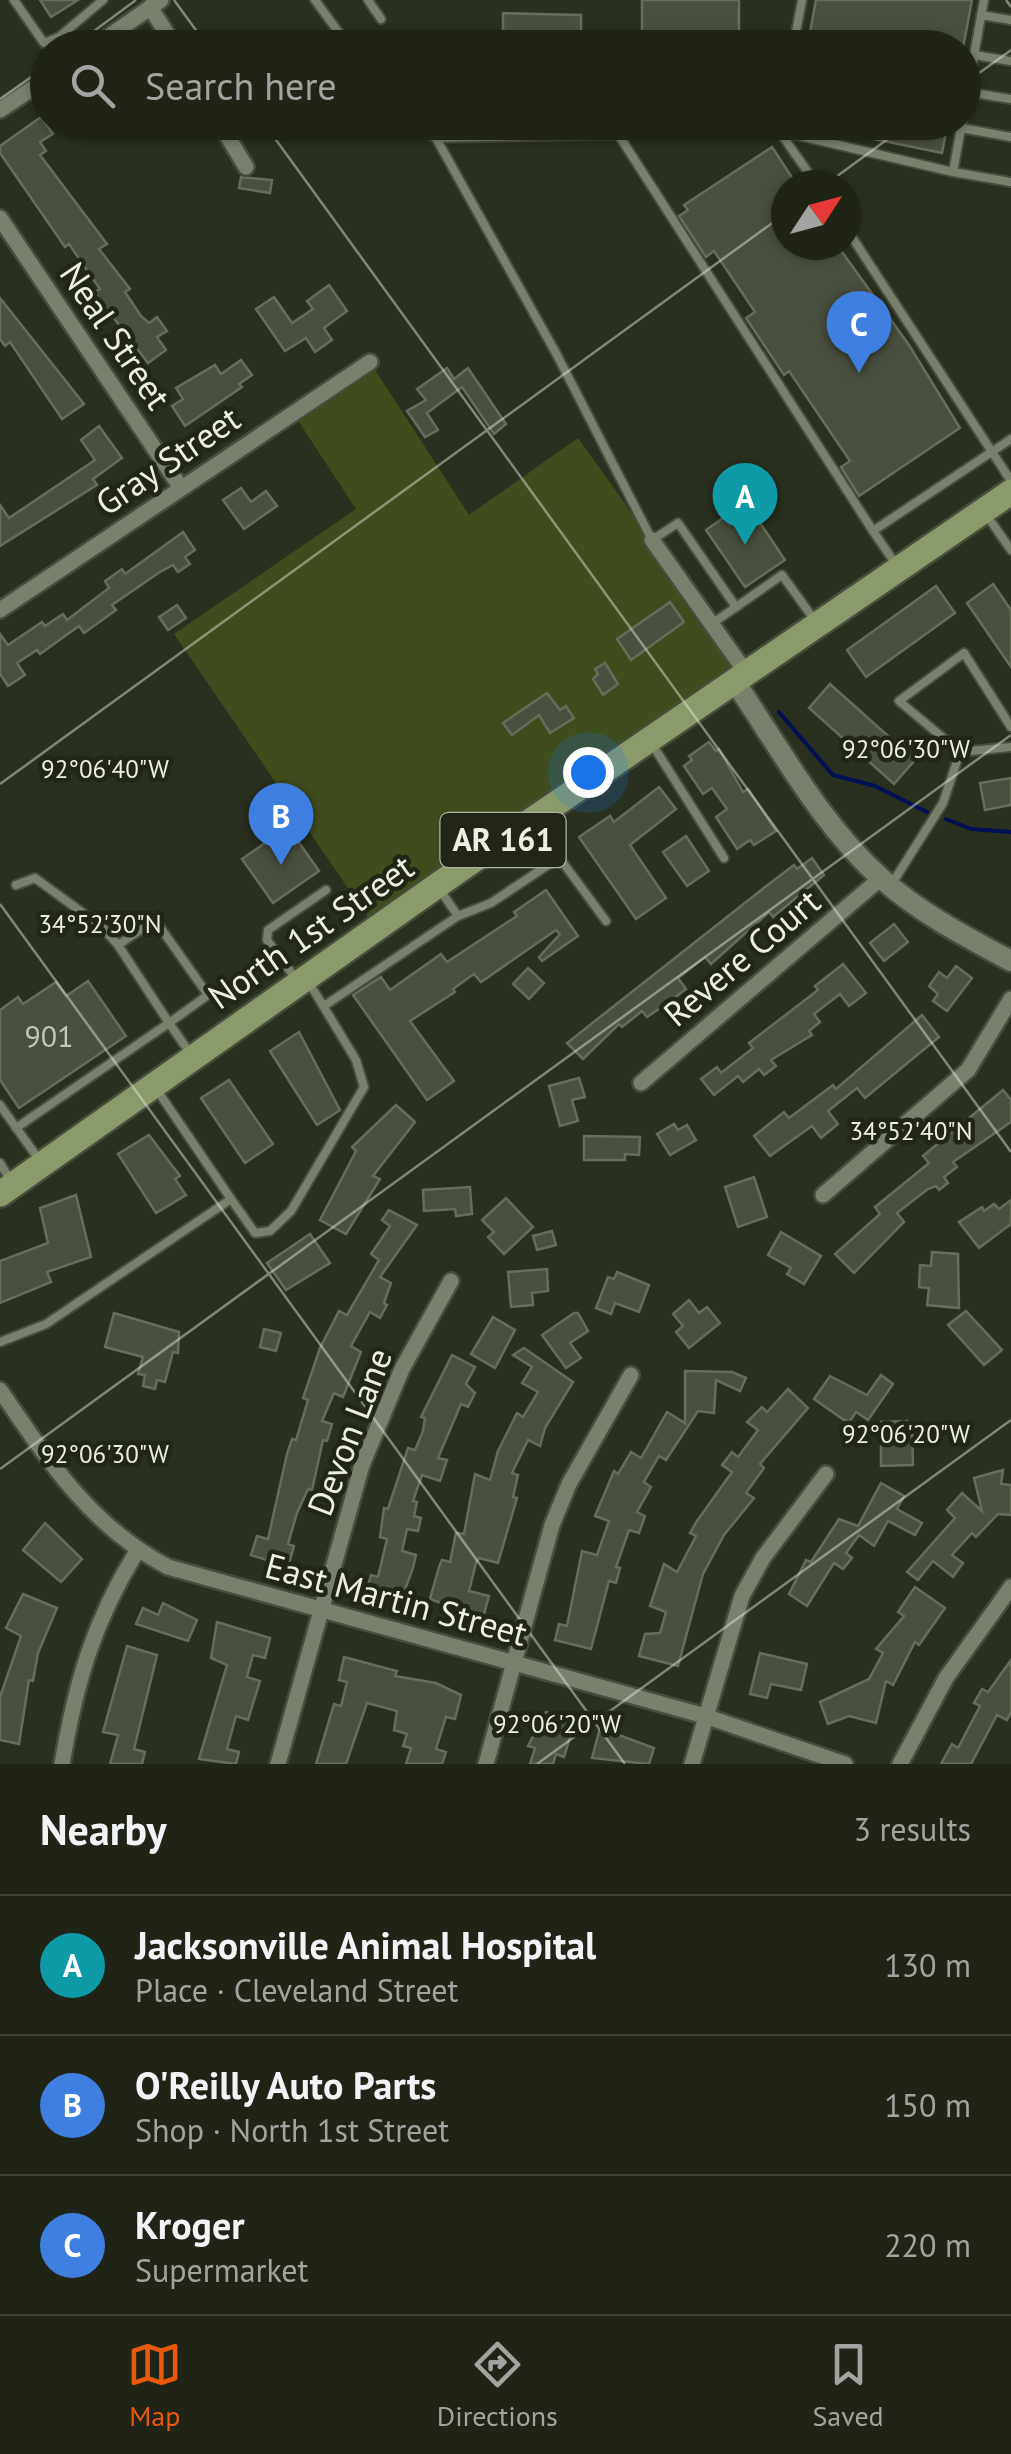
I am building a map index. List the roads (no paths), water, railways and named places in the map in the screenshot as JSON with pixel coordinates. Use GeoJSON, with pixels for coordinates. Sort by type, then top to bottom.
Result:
{"type":"FeatureCollection","features":[{"type":"Feature","properties":{"kind":"main road","name":"North 1st Street"},"geometry":{"type":"LineString","coordinates":[[4,1181],[42,1165],[437,886],[1011,492]]}},
{"type":"Feature","properties":{"kind":"street"},"geometry":{"type":"LineString","coordinates":[[118,30],[155,4],[167,30]]}},
{"type":"Feature","properties":{"kind":"street"},"geometry":{"type":"LineString","coordinates":[[0,110],[30,90]]}},
{"type":"Feature","properties":{"kind":"street"},"geometry":{"type":"LineString","coordinates":[[230,140],[246,167]]}},
{"type":"Feature","properties":{"kind":"street","name":"Neal Street"},"geometry":{"type":"LineString","coordinates":[[0,218],[181,488]]}},
{"type":"Feature","properties":{"kind":"street","name":"Gray Street"},"geometry":{"type":"LineString","coordinates":[[0,609],[370,362]]}},
{"type":"Feature","properties":{"kind":"street"},"geometry":{"type":"LineString","coordinates":[[652,540],[710,625],[821,808],[886,882],[946,925],[1011,961]]}},
{"type":"Feature","properties":{"kind":"street","name":"Revere Court"},"geometry":{"type":"LineString","coordinates":[[641,1082],[886,882]]}},
{"type":"Feature","properties":{"kind":"street"},"geometry":{"type":"LineString","coordinates":[[823,1195],[968,1070],[1011,1000]]}},
{"type":"Feature","properties":{"kind":"street","name":"Devon Lane"},"geometry":{"type":"LineString","coordinates":[[278,1764],[320,1610],[380,1416],[450,1281]]}},
{"type":"Feature","properties":{"kind":"street"},"geometry":{"type":"LineString","coordinates":[[486,1764],[561,1500],[630,1375]]}},
{"type":"Feature","properties":{"kind":"street","name":"East Martin Street"},"geometry":{"type":"LineString","coordinates":[[0,1390],[76,1497],[137,1551],[200,1579],[705,1716],[845,1764]]}},
{"type":"Feature","properties":{"kind":"street"},"geometry":{"type":"LineString","coordinates":[[692,1764],[742,1596],[763,1558],[826,1474]]}},
{"type":"Feature","properties":{"kind":"street"},"geometry":{"type":"LineString","coordinates":[[62,1764],[80,1670],[95,1628],[137,1551]]}},
{"type":"Feature","properties":{"kind":"street"},"geometry":{"type":"LineString","coordinates":[[900,1764],[946,1678],[1011,1587]]}},
{"type":"Feature","properties":{"kind":"lane"},"geometry":{"type":"LineString","coordinates":[[14,0],[35,30]]}},
{"type":"Feature","properties":{"kind":"lane"},"geometry":{"type":"LineString","coordinates":[[67,30],[103,0]]}},
{"type":"Feature","properties":{"kind":"lane"},"geometry":{"type":"LineString","coordinates":[[316,0],[337,30]]}},
{"type":"Feature","properties":{"kind":"lane"},"geometry":{"type":"LineString","coordinates":[[368,0],[381,19]]}},
{"type":"Feature","properties":{"kind":"lane"},"geometry":{"type":"LineString","coordinates":[[796,30],[802,0]]}},
{"type":"Feature","properties":{"kind":"lane"},"geometry":{"type":"LineString","coordinates":[[978,30],[984,0]]}},
{"type":"Feature","properties":{"kind":"lane"},"geometry":{"type":"LineString","coordinates":[[981,15],[1011,20]]}},
{"type":"Feature","properties":{"kind":"lane"},"geometry":{"type":"LineString","coordinates":[[981,56],[1011,61]]}},
{"type":"Feature","properties":{"kind":"lane"},"geometry":{"type":"LineString","coordinates":[[981,94],[1011,98]]}},
{"type":"Feature","properties":{"kind":"lane"},"geometry":{"type":"LineString","coordinates":[[981,130],[1011,137]]}},
{"type":"Feature","properties":{"kind":"lane"},"geometry":{"type":"LineString","coordinates":[[437,140],[557,355],[652,540],[678,523],[736,607]]}},
{"type":"Feature","properties":{"kind":"lane"},"geometry":{"type":"LineString","coordinates":[[622,140],[900,570]]}},
{"type":"Feature","properties":{"kind":"lane"},"geometry":{"type":"LineString","coordinates":[[788,140],[807,170]]}},
{"type":"Feature","properties":{"kind":"lane"},"geometry":{"type":"LineString","coordinates":[[830,140],[953,172],[1011,182]]}},
{"type":"Feature","properties":{"kind":"lane"},"geometry":{"type":"LineString","coordinates":[[953,172],[959,140]]}},
{"type":"Feature","properties":{"kind":"lane"},"geometry":{"type":"LineString","coordinates":[[861,251],[1011,480]]}},
{"type":"Feature","properties":{"kind":"lane"},"geometry":{"type":"LineString","coordinates":[[872,530],[1011,440]]}},
{"type":"Feature","properties":{"kind":"lane"},"geometry":{"type":"LineString","coordinates":[[984,511],[1011,550]]}},
{"type":"Feature","properties":{"kind":"lane"},"geometry":{"type":"LineString","coordinates":[[710,625],[782,576],[818,625]]}},
{"type":"Feature","properties":{"kind":"lane"},"geometry":{"type":"LineString","coordinates":[[1011,726],[964,653],[898,701],[960,752],[1011,748]]}},
{"type":"Feature","properties":{"kind":"lane"},"geometry":{"type":"LineString","coordinates":[[650,740],[683,800],[724,858]]}},
{"type":"Feature","properties":{"kind":"lane"},"geometry":{"type":"LineString","coordinates":[[886,882],[943,802],[960,752]]}},
{"type":"Feature","properties":{"kind":"lane"},"geometry":{"type":"LineString","coordinates":[[324,1006],[458,916],[491,903],[554,861],[564,864],[606,921]]}},
{"type":"Feature","properties":{"kind":"lane"},"geometry":{"type":"LineString","coordinates":[[16,885],[35,878],[102,927],[194,1058]]}},
{"type":"Feature","properties":{"kind":"lane"},"geometry":{"type":"LineString","coordinates":[[437,886],[458,916]]}},
{"type":"Feature","properties":{"kind":"lane"},"geometry":{"type":"LineString","coordinates":[[154,1086],[255,1233],[270,1231],[284,1222],[364,1086],[356,1060],[324,1006],[267,940],[268,930],[326,890]]}},
{"type":"Feature","properties":{"kind":"lane"},"geometry":{"type":"LineString","coordinates":[[16,1128],[208,996],[156,920],[118,945]]}},
{"type":"Feature","properties":{"kind":"lane"},"geometry":{"type":"LineString","coordinates":[[0,1106],[42,1165]]}},
{"type":"Feature","properties":{"kind":"lane"},"geometry":{"type":"LineString","coordinates":[[0,1342],[46,1324],[231,1200]]}},
{"type":"Feature","properties":{"kind":"waterway"},"geometry":{"type":"LineString","coordinates":[[779,712],[833,775],[875,786],[927,812]]}},
{"type":"Feature","properties":{"kind":"waterway"},"geometry":{"type":"LineString","coordinates":[[946,819],[971,829],[1011,832]]}},
{"type":"Feature","properties":{"kind":"place","name":"Kroger"},"geometry":{"type":"Point","coordinates":[859,373]}},
{"type":"Feature","properties":{"kind":"place","name":"Jacksonville Animal Hospital"},"geometry":{"type":"Point","coordinates":[745,545]}},
{"type":"Feature","properties":{"kind":"place","name":"O'Reilly Auto Parts"},"geometry":{"type":"Point","coordinates":[281,865]}}]}
